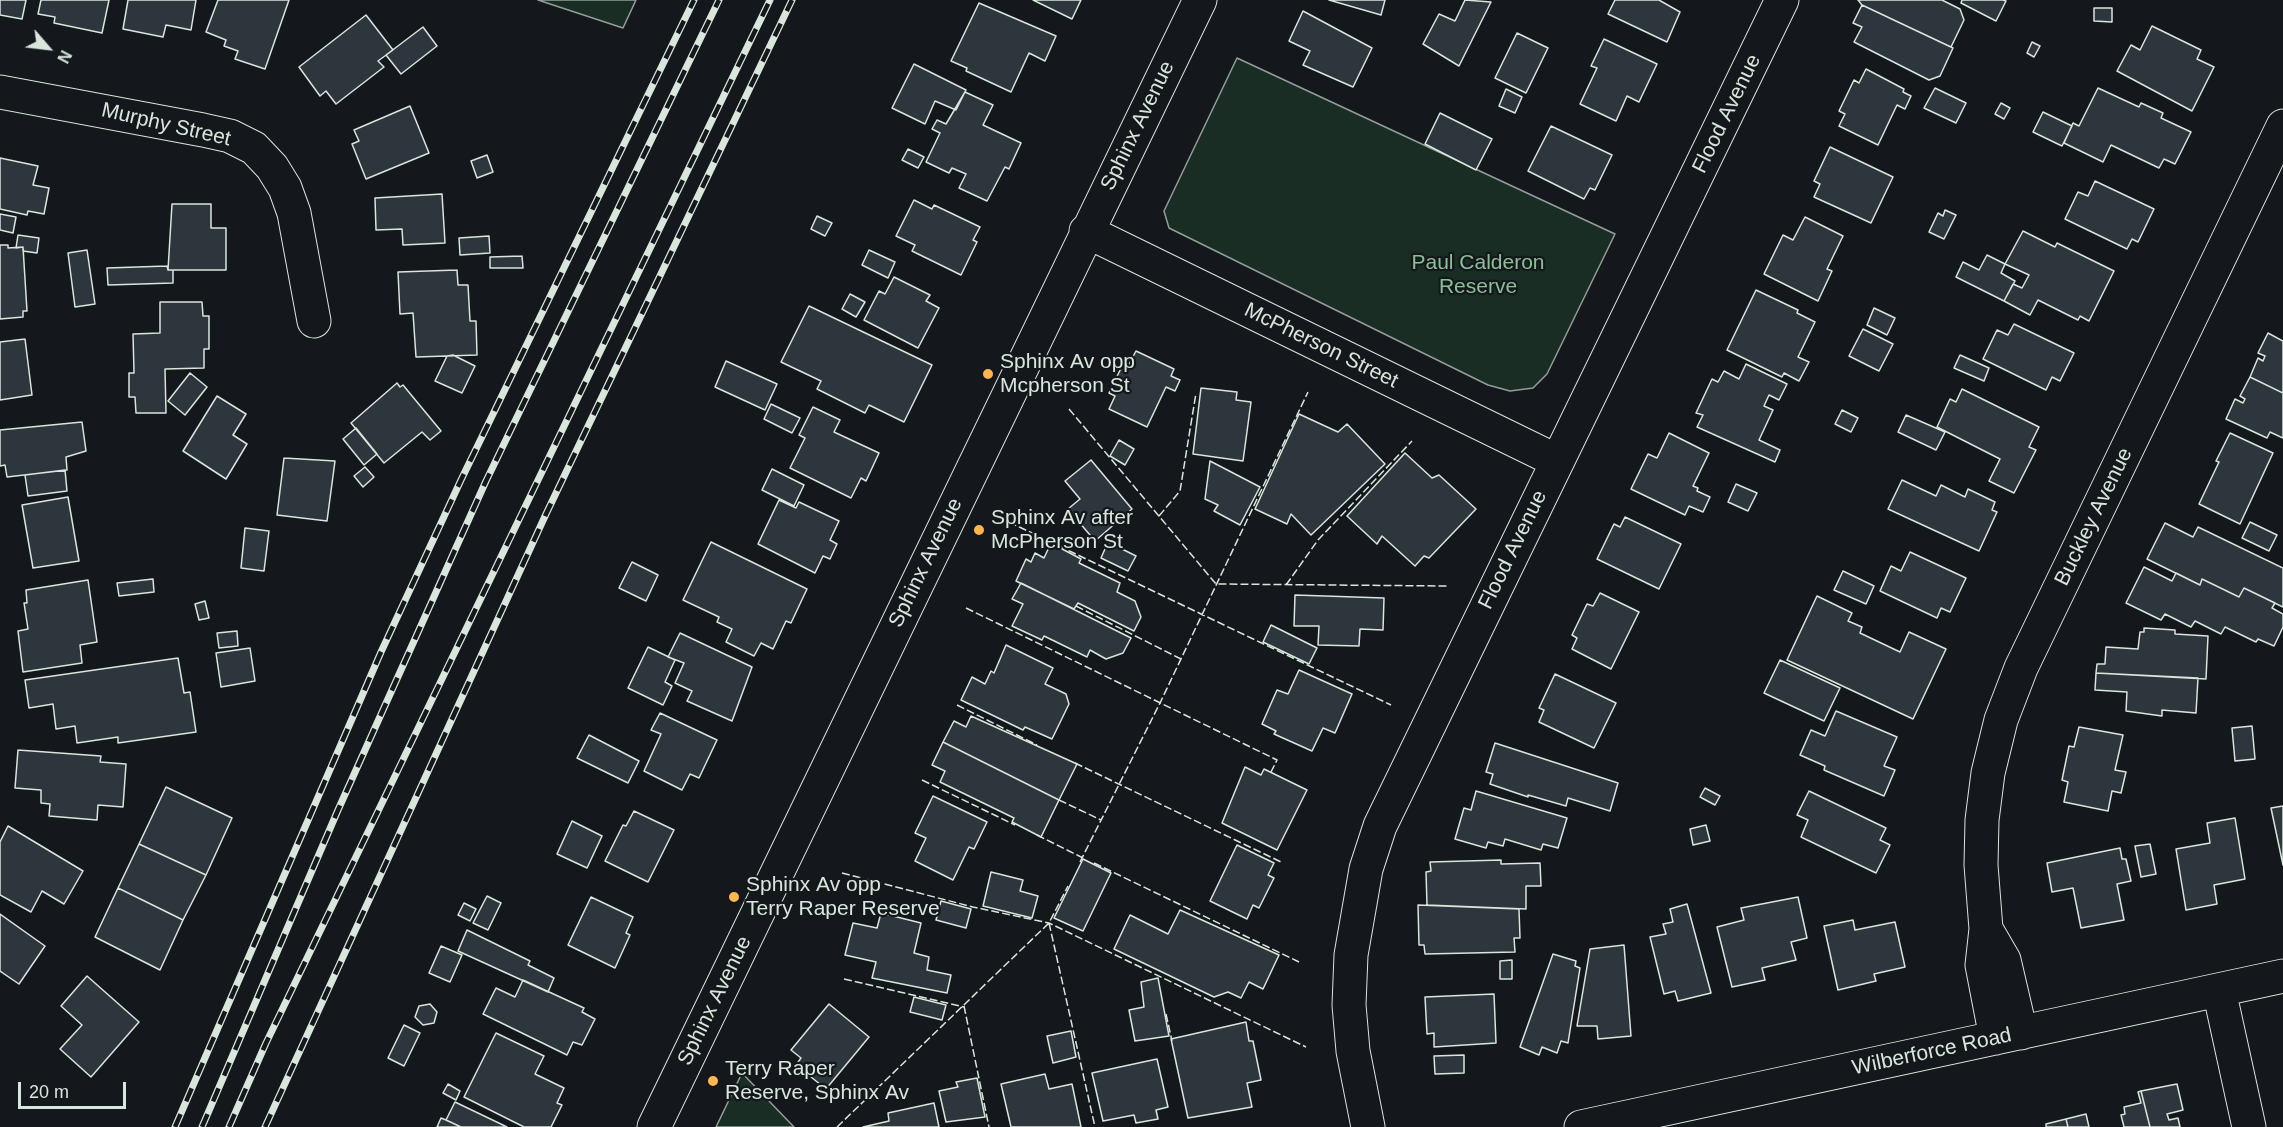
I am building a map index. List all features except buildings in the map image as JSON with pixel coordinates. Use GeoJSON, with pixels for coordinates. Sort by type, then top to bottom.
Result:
{"type":"FeatureCollection","features":[{"type":"Feature","properties":{"kind":"street","name":"Sphinx Avenue"},"geometry":{"type":"LineString","coordinates":[[654,1127],[1086,231],[1200,0]]}},
{"type":"Feature","properties":{"kind":"street","name":"Flood Avenue"},"geometry":{"type":"LineString","coordinates":[[1368,1127],[1353,1051],[1349,1005],[1351,955],[1366,869],[1380,825],[1782,0]]}},
{"type":"Feature","properties":{"kind":"street","name":"Murphy Street"},"geometry":{"type":"LineString","coordinates":[[0,92],[203,130],[230,136],[254,148],[272,167],[288,196],[294,213],[314,321]]}},
{"type":"Feature","properties":{"kind":"street","name":"Buckley Avenue"},"geometry":{"type":"LineString","coordinates":[[2009,1036],[2004,960],[1986,929],[1981,865],[1982,820],[1988,773],[2001,720],[2021,668],[2283,126]]}},
{"type":"Feature","properties":{"kind":"street","name":"McPherson Street"},"geometry":{"type":"LineString","coordinates":[[1086,231],[1557,461]]}},
{"type":"Feature","properties":{"kind":"street","name":"Wilberforce Road"},"geometry":{"type":"LineString","coordinates":[[1581,1127],[1664,1118],[2009,1036],[2283,976]]}},
{"type":"Feature","properties":{"kind":"street"},"geometry":{"type":"LineString","coordinates":[[2219,990],[2249,1127]]}},
{"type":"Feature","properties":{"kind":"green space"},"geometry":{"type":"Polygon","coordinates":[[[538,0],[636,0],[623,28],[538,0]]]}},
{"type":"Feature","properties":{"kind":"green space","name":"Paul Calderon Reserve"},"geometry":{"type":"Polygon","coordinates":[[[1237,58],[1615,234],[1547,374],[1533,388],[1510,391],[1488,385],[1169,228],[1164,211],[1237,58]]]}},
{"type":"Feature","properties":{"kind":"green space"},"geometry":{"type":"Polygon","coordinates":[[[742,1073],[794,1127],[716,1127],[742,1073]]]}},
{"type":"Feature","properties":{"kind":"railway"},"geometry":{"type":"LineString","coordinates":[[175,1127],[381,652],[461,480],[694,0]]}},
{"type":"Feature","properties":{"kind":"railway"},"geometry":{"type":"LineString","coordinates":[[202,1127],[338,810],[486,481],[719,0]]}},
{"type":"Feature","properties":{"kind":"railway"},"geometry":{"type":"LineString","coordinates":[[229,1127],[266,1043],[770,0]]}},
{"type":"Feature","properties":{"kind":"railway"},"geometry":{"type":"LineString","coordinates":[[265,1127],[546,514],[792,0]]}},
{"type":"Feature","properties":{"kind":"fence"},"geometry":{"type":"LineString","coordinates":[[1080,862],[1160,703],[1308,392]]}},
{"type":"Feature","properties":{"kind":"fence"},"geometry":{"type":"LineString","coordinates":[[1159,516],[1180,491],[1196,393]]}},
{"type":"Feature","properties":{"kind":"fence"},"geometry":{"type":"LineString","coordinates":[[1069,409],[1216,584],[1449,586]]}},
{"type":"Feature","properties":{"kind":"fence"},"geometry":{"type":"LineString","coordinates":[[1286,585],[1318,540],[1412,441]]}},
{"type":"Feature","properties":{"kind":"fence"},"geometry":{"type":"LineString","coordinates":[[1009,522],[1391,705]]}},
{"type":"Feature","properties":{"kind":"fence"},"geometry":{"type":"LineString","coordinates":[[1076,606],[1181,659]]}},
{"type":"Feature","properties":{"kind":"fence"},"geometry":{"type":"LineString","coordinates":[[966,608],[1277,760],[1271,772]]}},
{"type":"Feature","properties":{"kind":"fence"},"geometry":{"type":"LineString","coordinates":[[957,705],[1037,745]]}},
{"type":"Feature","properties":{"kind":"fence"},"geometry":{"type":"LineString","coordinates":[[1075,763],[1281,862]]}},
{"type":"Feature","properties":{"kind":"fence"},"geometry":{"type":"LineString","coordinates":[[922,780],[1015,825]]}},
{"type":"Feature","properties":{"kind":"fence"},"geometry":{"type":"LineString","coordinates":[[1059,800],[1101,820]]}},
{"type":"Feature","properties":{"kind":"fence"},"geometry":{"type":"LineString","coordinates":[[1037,835],[1083,858]]}},
{"type":"Feature","properties":{"kind":"fence"},"geometry":{"type":"LineString","coordinates":[[1094,863],[1299,962]]}},
{"type":"Feature","properties":{"kind":"fence"},"geometry":{"type":"LineString","coordinates":[[842,873],[973,907],[1049,923],[1306,1047]]}},
{"type":"Feature","properties":{"kind":"fence"},"geometry":{"type":"LineString","coordinates":[[837,1127],[1049,923],[1068,886]]}},
{"type":"Feature","properties":{"kind":"fence"},"geometry":{"type":"LineString","coordinates":[[1049,923],[1095,1127]]}},
{"type":"Feature","properties":{"kind":"fence"},"geometry":{"type":"LineString","coordinates":[[844,979],[964,1007]]}},
{"type":"Feature","properties":{"kind":"fence"},"geometry":{"type":"LineString","coordinates":[[964,1006],[989,1127]]}},
{"type":"Feature","properties":{"kind":"fence"},"geometry":{"type":"LineString","coordinates":[[1166,1014],[1172,1041]]}},
{"type":"Feature","properties":{"kind":"place","name":"Sphinx Av opp Mcpherson St"},"geometry":{"type":"Point","coordinates":[988,374]}},
{"type":"Feature","properties":{"kind":"place","name":"Sphinx Av after McPherson St"},"geometry":{"type":"Point","coordinates":[979,530]}},
{"type":"Feature","properties":{"kind":"place","name":"Sphinx Av opp Terry Raper Reserve"},"geometry":{"type":"Point","coordinates":[734,897]}},
{"type":"Feature","properties":{"kind":"place","name":"Terry Raper Reserve, Sphinx Av"},"geometry":{"type":"Point","coordinates":[713,1081]}}]}
